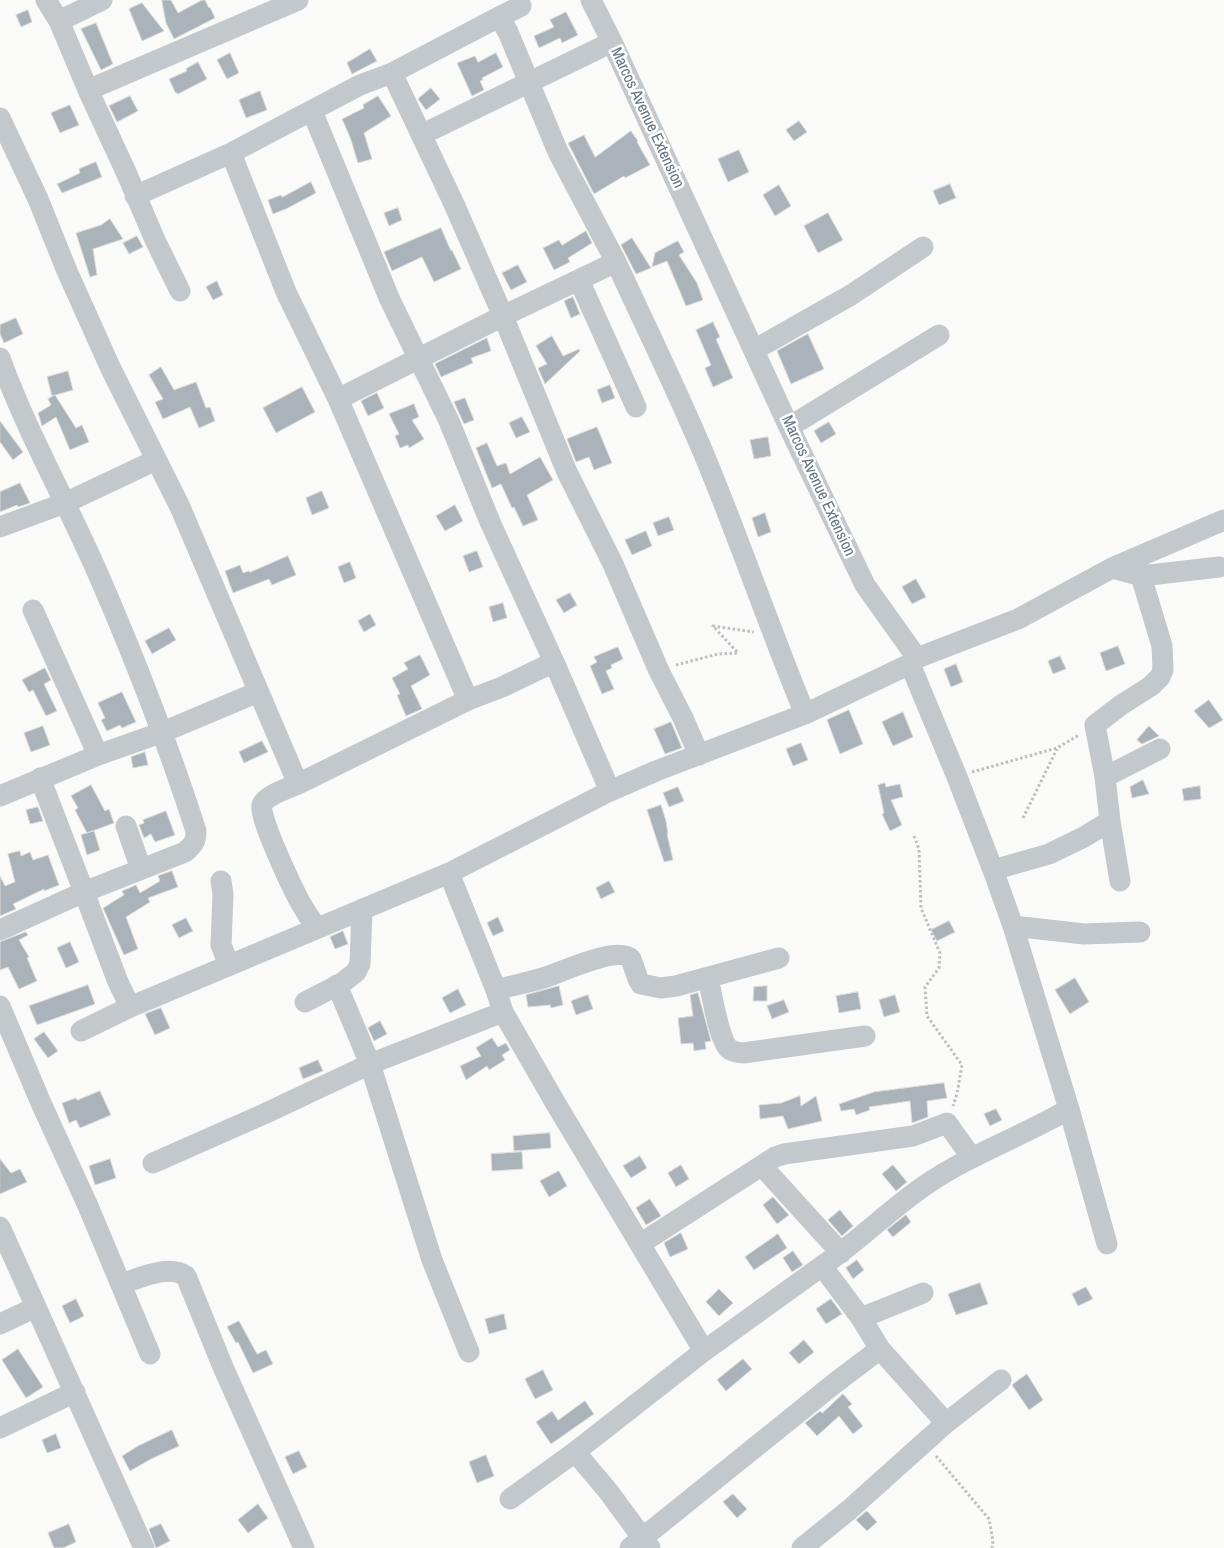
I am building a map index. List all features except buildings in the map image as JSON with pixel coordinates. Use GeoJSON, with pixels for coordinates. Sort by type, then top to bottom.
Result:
{"type":"FeatureCollection","features":[{"type":"Feature","properties":{"kind":"street"},"geometry":{"type":"LineString","coordinates":[[46,0],[59,21],[135,196],[180,291]]}},
{"type":"Feature","properties":{"kind":"street"},"geometry":{"type":"LineString","coordinates":[[59,21],[102,0]]}},
{"type":"Feature","properties":{"kind":"street"},"geometry":{"type":"LineString","coordinates":[[88,90],[298,0]]}},
{"type":"Feature","properties":{"kind":"street","name":"Marcos Avenue Extension"},"geometry":{"type":"LineString","coordinates":[[595,1],[612,42],[789,427],[865,585],[914,661],[1013,926],[1069,1109],[1107,1244]]}},
{"type":"Feature","properties":{"kind":"street"},"geometry":{"type":"LineString","coordinates":[[135,196],[231,153],[312,111],[329,100],[360,85],[392,73],[521,6]]}},
{"type":"Feature","properties":{"kind":"street"},"geometry":{"type":"LineString","coordinates":[[499,17],[508,32],[558,152],[616,262],[703,451],[805,714]]}},
{"type":"Feature","properties":{"kind":"street"},"geometry":{"type":"LineString","coordinates":[[421,135],[612,42]]}},
{"type":"Feature","properties":{"kind":"street"},"geometry":{"type":"LineString","coordinates":[[392,73],[454,204],[503,316],[567,472],[612,564],[659,671],[683,718],[698,756]]}},
{"type":"Feature","properties":{"kind":"street"},"geometry":{"type":"LineString","coordinates":[[312,111],[390,300],[449,421],[490,522],[610,790]]}},
{"type":"Feature","properties":{"kind":"street"},"geometry":{"type":"LineString","coordinates":[[0,118],[38,200],[67,271],[111,369],[180,507],[298,784]]}},
{"type":"Feature","properties":{"kind":"street"},"geometry":{"type":"LineString","coordinates":[[231,153],[286,292],[338,399],[468,700]]}},
{"type":"Feature","properties":{"kind":"street"},"geometry":{"type":"LineString","coordinates":[[754,350],[851,295],[923,248]]}},
{"type":"Feature","properties":{"kind":"street"},"geometry":{"type":"LineString","coordinates":[[338,399],[503,316],[616,262]]}},
{"type":"Feature","properties":{"kind":"street"},"geometry":{"type":"LineString","coordinates":[[579,280],[636,406]]}},
{"type":"Feature","properties":{"kind":"street"},"geometry":{"type":"LineString","coordinates":[[789,427],[939,335]]}},
{"type":"Feature","properties":{"kind":"street"},"geometry":{"type":"LineString","coordinates":[[0,358],[10,385],[99,575],[163,732],[196,831],[194,845],[185,852],[84,892],[0,930]]}},
{"type":"Feature","properties":{"kind":"street"},"geometry":{"type":"LineString","coordinates":[[0,527],[65,503],[156,460]]}},
{"type":"Feature","properties":{"kind":"street"},"geometry":{"type":"LineString","coordinates":[[82,1031],[130,1007],[448,873],[610,790],[656,770],[698,756],[805,714],[914,661],[1018,619],[1112,568],[1224,520]]}},
{"type":"Feature","properties":{"kind":"street"},"geometry":{"type":"LineString","coordinates":[[1112,568],[1141,576],[1219,568]]}},
{"type":"Feature","properties":{"kind":"street"},"geometry":{"type":"LineString","coordinates":[[1120,881],[1105,777],[1095,725],[1121,705],[1151,686],[1160,677],[1163,670],[1162,646],[1141,576]]}},
{"type":"Feature","properties":{"kind":"street"},"geometry":{"type":"LineString","coordinates":[[33,610],[98,755]]}},
{"type":"Feature","properties":{"kind":"street"},"geometry":{"type":"LineString","coordinates":[[316,928],[299,901],[262,814],[261,808],[263,803],[274,794],[468,700],[502,687],[554,662]]}},
{"type":"Feature","properties":{"kind":"street"},"geometry":{"type":"LineString","coordinates":[[0,796],[40,778],[163,732],[258,692]]}},
{"type":"Feature","properties":{"kind":"street"},"geometry":{"type":"LineString","coordinates":[[1105,777],[1160,749]]}},
{"type":"Feature","properties":{"kind":"street"},"geometry":{"type":"LineString","coordinates":[[40,778],[111,965],[130,1007]]}},
{"type":"Feature","properties":{"kind":"street"},"geometry":{"type":"LineString","coordinates":[[993,870],[1049,854],[1084,837],[1110,821]]}},
{"type":"Feature","properties":{"kind":"street"},"geometry":{"type":"LineString","coordinates":[[126,826],[141,869]]}},
{"type":"Feature","properties":{"kind":"street"},"geometry":{"type":"LineString","coordinates":[[448,873],[496,990],[503,1012],[704,1351]]}},
{"type":"Feature","properties":{"kind":"street"},"geometry":{"type":"LineString","coordinates":[[221,881],[223,894],[222,945],[229,965]]}},
{"type":"Feature","properties":{"kind":"street"},"geometry":{"type":"LineString","coordinates":[[305,1002],[337,985],[356,972],[360,964],[362,909]]}},
{"type":"Feature","properties":{"kind":"street"},"geometry":{"type":"LineString","coordinates":[[1013,926],[1084,934],[1140,932]]}},
{"type":"Feature","properties":{"kind":"street"},"geometry":{"type":"LineString","coordinates":[[496,990],[548,976],[588,961],[623,954],[631,959],[641,984],[661,988],[708,978],[779,958]]}},
{"type":"Feature","properties":{"kind":"street"},"geometry":{"type":"LineString","coordinates":[[708,978],[724,1042],[728,1049],[734,1052],[742,1053],[865,1036]]}},
{"type":"Feature","properties":{"kind":"street"},"geometry":{"type":"LineString","coordinates":[[337,985],[370,1064],[432,1260],[469,1352]]}},
{"type":"Feature","properties":{"kind":"street"},"geometry":{"type":"LineString","coordinates":[[0,1006],[150,1354]]}},
{"type":"Feature","properties":{"kind":"street"},"geometry":{"type":"LineString","coordinates":[[153,1163],[370,1064],[503,1012]]}},
{"type":"Feature","properties":{"kind":"street"},"geometry":{"type":"LineString","coordinates":[[510,1499],[575,1452],[704,1351],[841,1253],[927,1183],[972,1158],[1041,1126],[1069,1109]]}},
{"type":"Feature","properties":{"kind":"street"},"geometry":{"type":"LineString","coordinates":[[640,1244],[775,1157],[784,1154],[914,1136],[924,1134],[947,1123],[972,1158]]}},
{"type":"Feature","properties":{"kind":"street"},"geometry":{"type":"LineString","coordinates":[[762,1166],[841,1253]]}},
{"type":"Feature","properties":{"kind":"street"},"geometry":{"type":"LineString","coordinates":[[0,1227],[144,1548]]}},
{"type":"Feature","properties":{"kind":"street"},"geometry":{"type":"LineString","coordinates":[[822,1266],[861,1318],[880,1349],[946,1423]]}},
{"type":"Feature","properties":{"kind":"street"},"geometry":{"type":"LineString","coordinates":[[121,1284],[166,1272],[180,1272],[186,1276],[223,1366],[304,1548]]}},
{"type":"Feature","properties":{"kind":"street"},"geometry":{"type":"LineString","coordinates":[[861,1318],[923,1293]]}},
{"type":"Feature","properties":{"kind":"street"},"geometry":{"type":"LineString","coordinates":[[0,1324],[36,1307]]}},
{"type":"Feature","properties":{"kind":"street"},"geometry":{"type":"LineString","coordinates":[[575,1452],[608,1491],[640,1545],[835,1382],[880,1349]]}},
{"type":"Feature","properties":{"kind":"street"},"geometry":{"type":"LineString","coordinates":[[802,1548],[849,1510],[946,1423],[1001,1380]]}},
{"type":"Feature","properties":{"kind":"street"},"geometry":{"type":"LineString","coordinates":[[0,1428],[75,1392]]}},
{"type":"Feature","properties":{"kind":"path"},"geometry":{"type":"LineString","coordinates":[[659,671],[718,654],[738,653],[713,626],[773,635]]}},
{"type":"Feature","properties":{"kind":"path"},"geometry":{"type":"LineString","coordinates":[[957,776],[1057,748],[1095,725]]}},
{"type":"Feature","properties":{"kind":"path"},"geometry":{"type":"LineString","coordinates":[[1023,818],[1057,748]]}},
{"type":"Feature","properties":{"kind":"path"},"geometry":{"type":"LineString","coordinates":[[914,836],[919,849],[921,908],[940,953],[939,968],[925,988],[927,1016],[962,1065],[957,1094],[947,1123]]}},
{"type":"Feature","properties":{"kind":"path"},"geometry":{"type":"LineString","coordinates":[[925,1442],[989,1520],[993,1542],[992,1548]]}}]}
